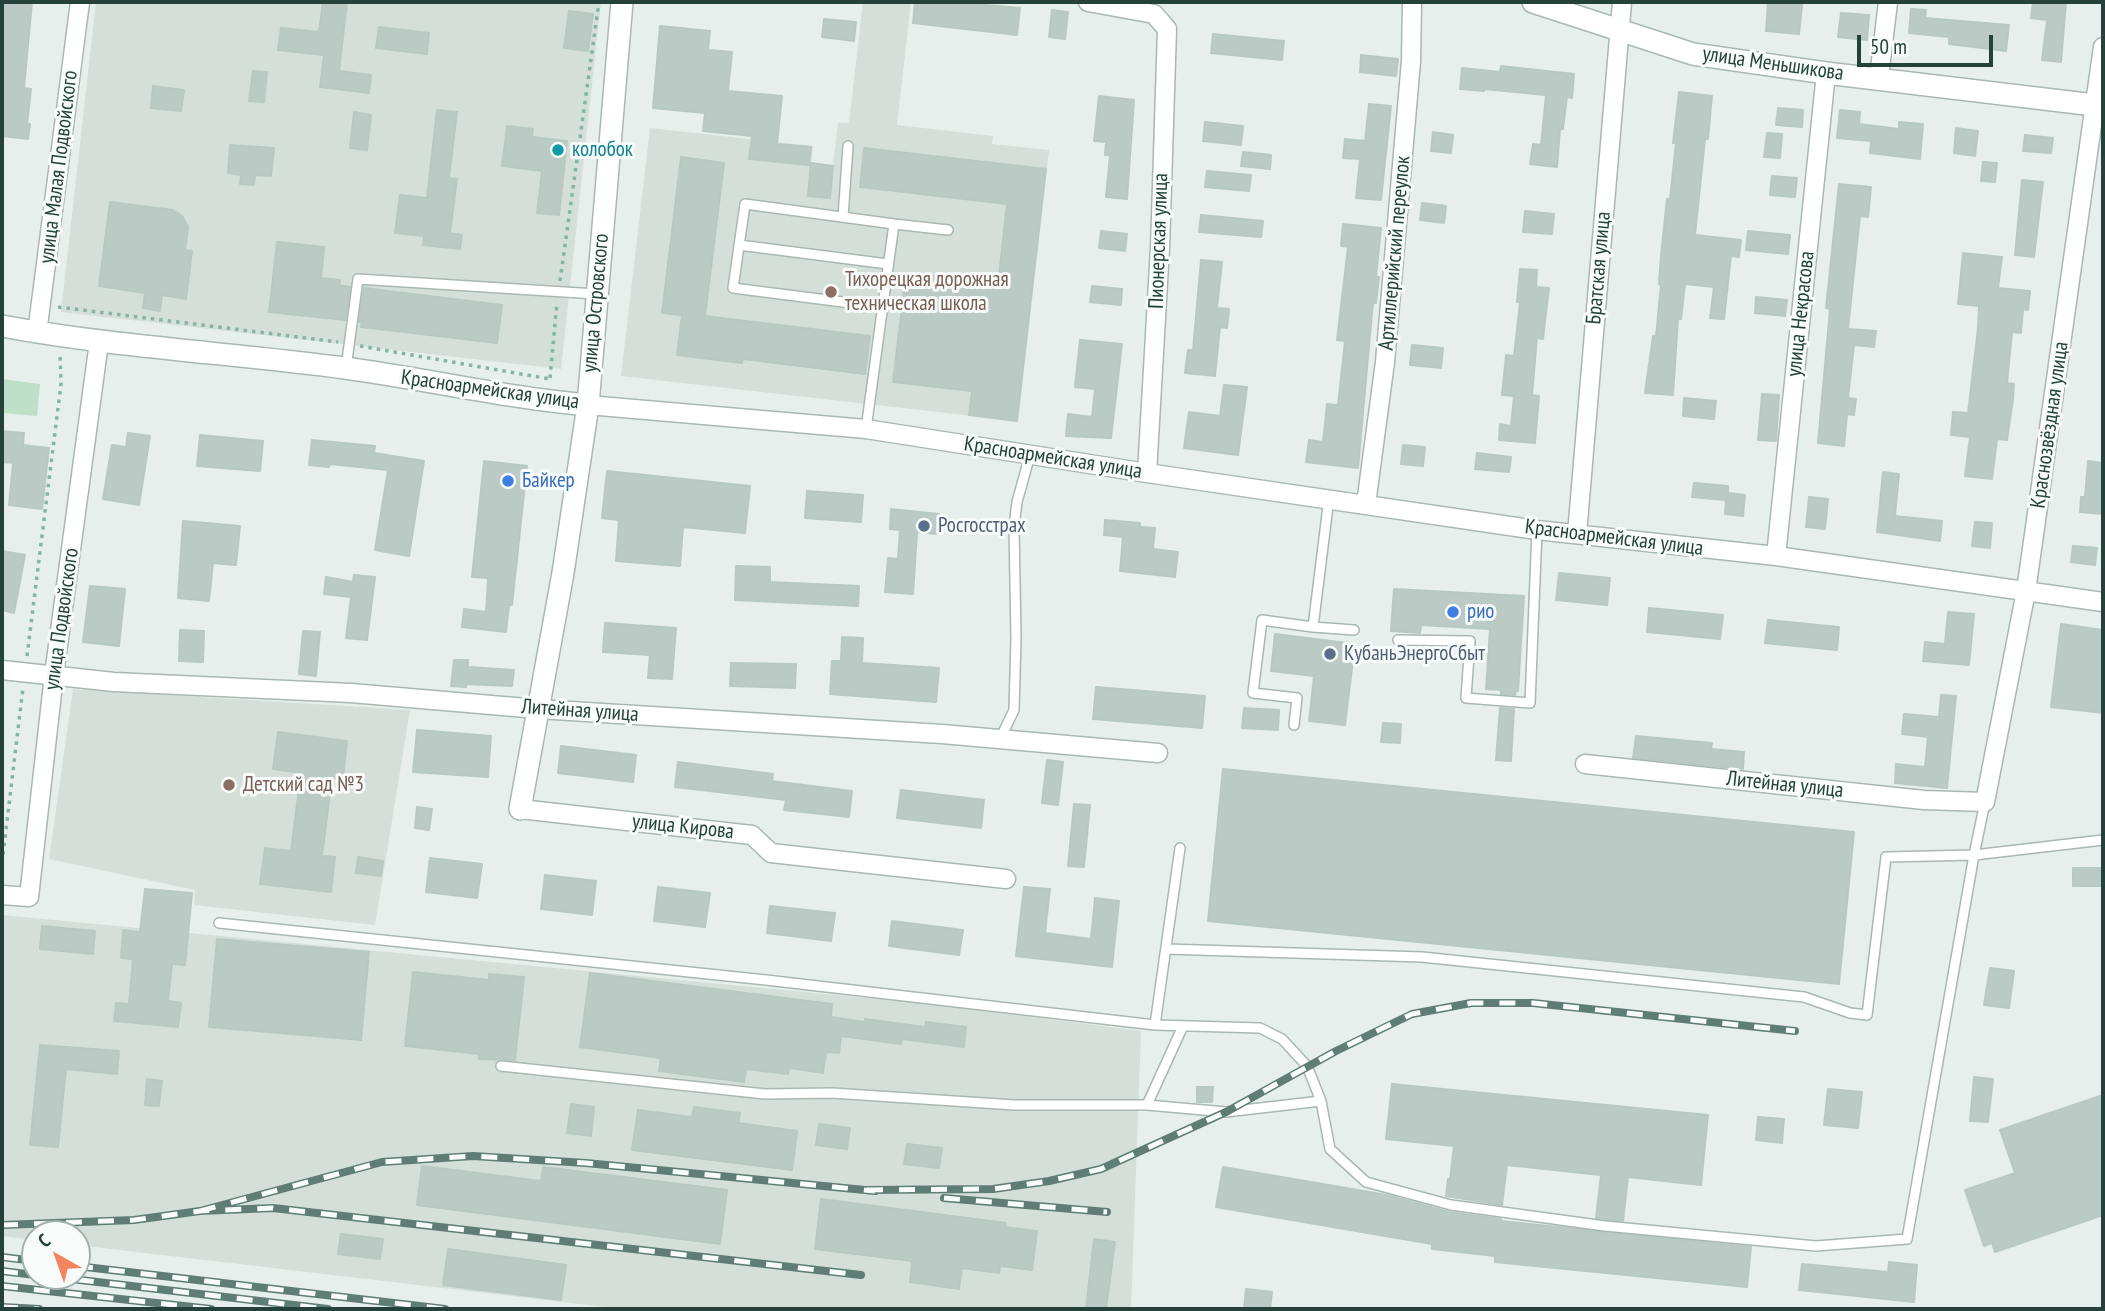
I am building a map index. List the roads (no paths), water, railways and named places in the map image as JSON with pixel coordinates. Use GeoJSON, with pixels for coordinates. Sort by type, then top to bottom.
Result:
{"type":"FeatureCollection","features":[{"type":"Feature","properties":{"kind":"street","name":"улица Малая Подвойского"},"geometry":{"type":"LineString","coordinates":[[37,333],[80,2]]}},
{"type":"Feature","properties":{"kind":"street","name":"улица Островского"},"geometry":{"type":"LineString","coordinates":[[520,809],[563,573],[588,405],[622,2]]}},
{"type":"Feature","properties":{"kind":"street","name":"Пионерская улица"},"geometry":{"type":"LineString","coordinates":[[1088,2],[1154,13],[1167,29],[1160,248],[1147,473]]}},
{"type":"Feature","properties":{"kind":"street","name":"Артиллерийский переулок"},"geometry":{"type":"LineString","coordinates":[[1366,504],[1385,362],[1411,61],[1412,2]]}},
{"type":"Feature","properties":{"kind":"street","name":"улица Меньшикова"},"geometry":{"type":"LineString","coordinates":[[1532,2],[1693,54],[1825,73],[1879,77],[2099,105]]}},
{"type":"Feature","properties":{"kind":"street","name":"Братская улица"},"geometry":{"type":"LineString","coordinates":[[1577,534],[1622,2]]}},
{"type":"Feature","properties":{"kind":"street"},"geometry":{"type":"LineString","coordinates":[[1879,77],[1888,2]]}},
{"type":"Feature","properties":{"kind":"street","name":"Краснозвёздная улица"},"geometry":{"type":"LineString","coordinates":[[1985,802],[2026,591],[2099,105],[2103,47]]}},
{"type":"Feature","properties":{"kind":"street","name":"улица Некрасова"},"geometry":{"type":"LineString","coordinates":[[1776,556],[1825,73]]}},
{"type":"Feature","properties":{"kind":"street","name":"Красноармейская улица"},"geometry":{"type":"LineString","coordinates":[[2,326],[99,342],[346,368],[548,401],[866,429],[1536,530],[1776,556],[2103,602]]}},
{"type":"Feature","properties":{"kind":"street","name":"улица Подвойского"},"geometry":{"type":"LineString","coordinates":[[2,895],[29,897],[54,675],[99,342]]}},
{"type":"Feature","properties":{"kind":"street","name":"Литейная улица"},"geometry":{"type":"LineString","coordinates":[[2,670],[176,686],[351,693],[538,709],[1000,739],[1158,753]]}},
{"type":"Feature","properties":{"kind":"street","name":"Литейная улица"},"geometry":{"type":"LineString","coordinates":[[1585,764],[1924,800],[1985,802]]}},
{"type":"Feature","properties":{"kind":"street","name":"улица Кирова"},"geometry":{"type":"LineString","coordinates":[[520,809],[751,835],[771,853],[1006,879]]}},
{"type":"Feature","properties":{"kind":"lane"},"geometry":{"type":"LineString","coordinates":[[843,217],[848,146]]}},
{"type":"Feature","properties":{"kind":"lane"},"geometry":{"type":"LineString","coordinates":[[882,307],[733,288],[745,204],[948,230]]}},
{"type":"Feature","properties":{"kind":"lane"},"geometry":{"type":"LineString","coordinates":[[866,429],[894,224]]}},
{"type":"Feature","properties":{"kind":"lane"},"geometry":{"type":"LineString","coordinates":[[739,245],[888,264]]}},
{"type":"Feature","properties":{"kind":"lane"},"geometry":{"type":"LineString","coordinates":[[346,368],[358,279],[596,294]]}},
{"type":"Feature","properties":{"kind":"lane"},"geometry":{"type":"LineString","coordinates":[[1000,739],[1014,710],[1014,526],[1017,502],[1030,455]]}},
{"type":"Feature","properties":{"kind":"lane"},"geometry":{"type":"LineString","coordinates":[[1313,627],[1329,498]]}},
{"type":"Feature","properties":{"kind":"lane"},"geometry":{"type":"LineString","coordinates":[[1398,640],[1470,640],[1466,698],[1530,703],[1536,530]]}},
{"type":"Feature","properties":{"kind":"lane"},"geometry":{"type":"LineString","coordinates":[[1294,725],[1297,698],[1253,692],[1262,620],[1354,630]]}},
{"type":"Feature","properties":{"kind":"lane"},"geometry":{"type":"LineString","coordinates":[[219,923],[766,979],[1155,1025],[1259,1028],[1282,1039],[1307,1066],[1321,1101],[1330,1149],[1366,1182],[1451,1205],[1605,1226],[1816,1246],[1907,1238],[1985,802]]}},
{"type":"Feature","properties":{"kind":"lane"},"geometry":{"type":"LineString","coordinates":[[1166,949],[1422,957],[1804,997],[1850,1013],[1867,1015],[1886,857],[1974,855],[2103,840]]}},
{"type":"Feature","properties":{"kind":"lane"},"geometry":{"type":"LineString","coordinates":[[1155,1025],[1180,848]]}},
{"type":"Feature","properties":{"kind":"lane"},"geometry":{"type":"LineString","coordinates":[[1147,1105],[1182,1026]]}},
{"type":"Feature","properties":{"kind":"lane"},"geometry":{"type":"LineString","coordinates":[[501,1066],[765,1094],[832,1093],[1015,1105],[1147,1105],[1226,1112],[1321,1101]]}},
{"type":"Feature","properties":{"kind":"railway"},"geometry":{"type":"LineString","coordinates":[[867,1190],[993,1189],[1049,1181],[1101,1169],[1226,1112],[1336,1051],[1412,1014],[1471,1003],[1533,1003],[1795,1031]]}},
{"type":"Feature","properties":{"kind":"railway"},"geometry":{"type":"LineString","coordinates":[[200,1211],[382,1162],[473,1156],[586,1163],[875,1191]]}},
{"type":"Feature","properties":{"kind":"railway"},"geometry":{"type":"LineString","coordinates":[[944,1198],[1107,1212]]}},
{"type":"Feature","properties":{"kind":"railway"},"geometry":{"type":"LineString","coordinates":[[2,1225],[134,1220],[200,1211],[273,1208],[861,1275]]}},
{"type":"Feature","properties":{"kind":"railway"},"geometry":{"type":"LineString","coordinates":[[2,1257],[21,1259]]}},
{"type":"Feature","properties":{"kind":"railway"},"geometry":{"type":"LineString","coordinates":[[91,1268],[445,1309]]}},
{"type":"Feature","properties":{"kind":"railway"},"geometry":{"type":"LineString","coordinates":[[2,1271],[21,1273]]}},
{"type":"Feature","properties":{"kind":"railway"},"geometry":{"type":"LineString","coordinates":[[91,1281],[328,1309]]}},
{"type":"Feature","properties":{"kind":"railway"},"geometry":{"type":"LineString","coordinates":[[2,1286],[211,1309]]}},
{"type":"Feature","properties":{"kind":"railway"},"geometry":{"type":"LineString","coordinates":[[2,1307],[39,1309]]}},
{"type":"Feature","properties":{"kind":"place","name":"колобок"},"geometry":{"type":"Point","coordinates":[558,150]}},
{"type":"Feature","properties":{"kind":"place","name":"Тихорецкая дорожная техническая школа"},"geometry":{"type":"Point","coordinates":[831,292]}},
{"type":"Feature","properties":{"kind":"place","name":"Байкер"},"geometry":{"type":"Point","coordinates":[508,481]}},
{"type":"Feature","properties":{"kind":"place","name":"Росгосстрах"},"geometry":{"type":"Point","coordinates":[924,526]}},
{"type":"Feature","properties":{"kind":"place","name":"рио"},"geometry":{"type":"Point","coordinates":[1453,612]}},
{"type":"Feature","properties":{"kind":"place","name":"КубаньЭнергоСбыт"},"geometry":{"type":"Point","coordinates":[1330,654]}},
{"type":"Feature","properties":{"kind":"place","name":"Детский сад №3"},"geometry":{"type":"Point","coordinates":[229,785]}}]}
